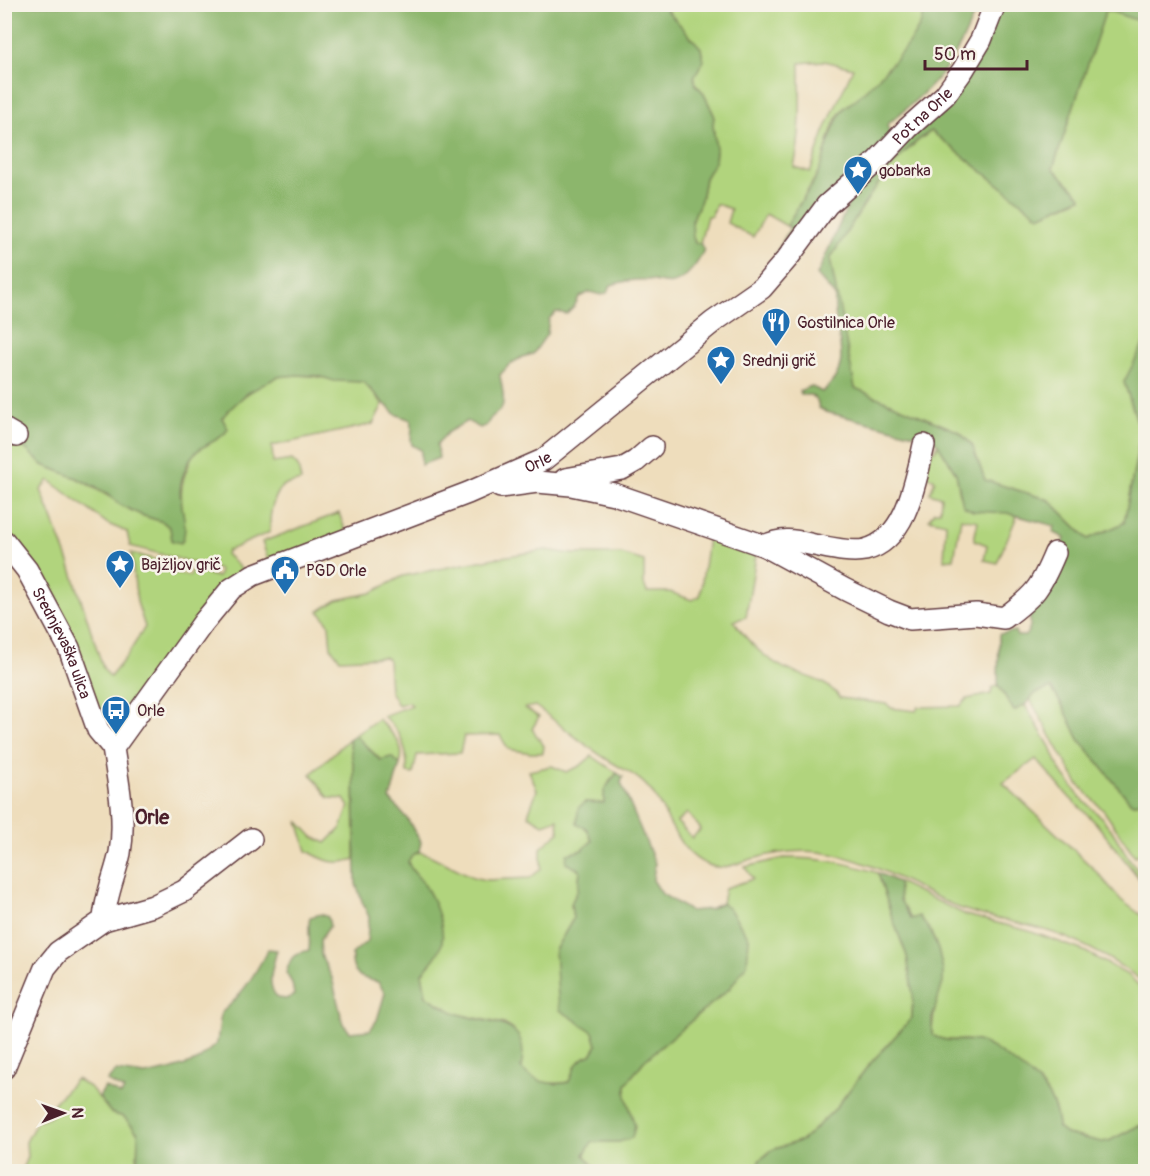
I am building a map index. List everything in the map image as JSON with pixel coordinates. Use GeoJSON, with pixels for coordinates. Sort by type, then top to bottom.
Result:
{"type":"FeatureCollection","features":[{"type":"Feature","properties":{"kind":"street","name":"Pot na Orle"},"geometry":{"type":"LineString","coordinates":[[878,160],[908,128],[945,95],[981,40],[995,4]]}},
{"type":"Feature","properties":{"kind":"street","name":"Orle"},"geometry":{"type":"LineString","coordinates":[[540,476],[543,459],[713,322],[762,288],[787,260],[827,205],[878,160]]}},
{"type":"Feature","properties":{"kind":"street"},"geometry":{"type":"LineString","coordinates":[[765,546],[774,540],[788,540],[836,549],[865,550],[879,543],[894,531],[912,497],[924,445]]}},
{"type":"Feature","properties":{"kind":"street"},"geometry":{"type":"LineString","coordinates":[[104,920],[105,904],[120,852],[121,803],[112,747],[203,623],[231,590],[253,575],[468,493],[540,476],[599,474],[622,469],[636,461],[652,447]]}},
{"type":"Feature","properties":{"kind":"street"},"geometry":{"type":"LineString","coordinates":[[540,476],[614,494],[765,546],[846,590],[910,619],[976,614],[1004,618],[1030,599],[1041,585],[1055,553]]}},
{"type":"Feature","properties":{"kind":"street","name":"Srednjevaška ulica"},"geometry":{"type":"LineString","coordinates":[[4,541],[27,570],[69,648],[98,730],[112,747]]}},
{"type":"Feature","properties":{"kind":"street"},"geometry":{"type":"LineString","coordinates":[[4,1068],[45,968],[58,952],[104,920],[153,906],[184,891],[250,839]]}},
{"type":"Feature","properties":{"kind":"green space"},"geometry":{"type":"Polygon","coordinates":[[[4,5],[662,5],[701,48],[703,61],[694,77],[696,85],[703,92],[714,115],[715,161],[705,178],[701,200],[692,221],[695,243],[700,243],[704,249],[692,269],[678,281],[667,284],[649,280],[621,282],[611,285],[607,293],[601,295],[590,292],[579,297],[567,314],[556,312],[549,319],[547,334],[533,354],[522,357],[509,365],[500,375],[502,407],[487,425],[480,428],[467,421],[448,432],[437,444],[439,458],[421,465],[421,450],[411,442],[411,420],[395,414],[363,382],[334,381],[319,376],[277,377],[246,394],[222,418],[228,429],[225,433],[192,456],[180,487],[184,536],[181,543],[172,541],[170,528],[163,522],[122,506],[104,492],[77,478],[43,465],[5,430],[4,5]]]}},
{"type":"Feature","properties":{"kind":"green space"},"geometry":{"type":"Polygon","coordinates":[[[662,5],[923,5],[921,23],[909,42],[873,84],[840,113],[833,127],[822,163],[792,219],[790,228],[766,214],[753,237],[727,223],[731,209],[716,204],[711,216],[707,216],[700,243],[696,243],[692,237],[692,221],[701,200],[705,178],[715,161],[716,150],[714,115],[703,92],[696,85],[694,76],[703,61],[701,48],[662,5]],[[824,61],[800,63],[799,128],[794,167],[810,172],[824,132],[853,68],[824,61]]]}},
{"type":"Feature","properties":{"kind":"green space"},"geometry":{"type":"Polygon","coordinates":[[[923,5],[978,5],[960,45],[942,73],[924,93],[887,125],[890,134],[780,257],[775,255],[790,228],[787,226],[790,219],[817,175],[834,126],[842,111],[864,92],[901,53],[921,23],[923,5]]]}},
{"type":"Feature","properties":{"kind":"green space"},"geometry":{"type":"Polygon","coordinates":[[[1003,5],[1145,5],[1145,23],[1106,10],[1053,168],[1082,197],[1039,216],[931,131],[900,157],[886,173],[830,259],[855,388],[959,432],[972,445],[985,480],[1049,500],[1088,539],[1124,523],[1141,433],[1124,382],[1145,341],[1145,802],[1131,803],[1079,739],[1051,688],[1036,693],[1025,705],[1014,711],[998,685],[999,634],[1015,631],[1017,636],[1025,636],[1029,630],[1027,610],[1059,558],[1065,538],[1053,532],[1055,526],[1007,513],[973,511],[963,506],[956,473],[938,444],[930,438],[826,412],[819,408],[817,400],[811,395],[801,395],[800,391],[811,386],[822,392],[833,381],[839,370],[841,359],[835,296],[817,275],[856,187],[918,130],[1003,5]]]}},
{"type":"Feature","properties":{"kind":"green space"},"geometry":{"type":"Polygon","coordinates":[[[1106,9],[1145,23],[1146,341],[1124,382],[1141,433],[1124,523],[1088,539],[1049,500],[985,480],[972,445],[959,432],[854,388],[830,259],[886,173],[915,143],[931,131],[1039,216],[1082,198],[1053,168],[1106,9]]]}},
{"type":"Feature","properties":{"kind":"green space"},"geometry":{"type":"Polygon","coordinates":[[[295,375],[363,382],[383,404],[373,424],[272,446],[273,463],[292,460],[298,466],[301,481],[282,486],[272,508],[270,532],[227,551],[226,554],[244,572],[122,720],[105,722],[5,532],[4,443],[11,435],[43,465],[77,478],[141,515],[163,522],[183,540],[181,495],[184,477],[193,455],[225,433],[228,429],[222,418],[239,400],[270,380],[279,376],[295,375]],[[49,480],[41,490],[69,562],[103,668],[110,677],[127,656],[145,627],[137,602],[131,553],[172,564],[170,572],[190,576],[192,570],[218,577],[220,570],[130,546],[127,532],[108,524],[49,480]]]}},
{"type":"Feature","properties":{"kind":"green space"},"geometry":{"type":"Polygon","coordinates":[[[938,444],[956,473],[960,495],[1017,516],[997,563],[984,560],[987,545],[974,540],[978,521],[961,518],[954,559],[944,560],[946,523],[929,519],[934,511],[940,511],[941,497],[930,493],[935,480],[920,472],[926,449],[935,451],[938,444]]]}},
{"type":"Feature","properties":{"kind":"green space"},"geometry":{"type":"Polygon","coordinates":[[[339,513],[347,535],[270,565],[262,542],[339,513]]]}},
{"type":"Feature","properties":{"kind":"green space"},"geometry":{"type":"Polygon","coordinates":[[[709,531],[757,549],[746,617],[734,621],[759,650],[782,667],[824,684],[840,698],[887,704],[891,708],[916,711],[918,707],[960,706],[967,699],[991,694],[992,688],[998,685],[1014,710],[1025,705],[1052,750],[1060,770],[1082,799],[1111,829],[1145,880],[1145,886],[1095,822],[1070,798],[1036,759],[1003,783],[1096,871],[1121,900],[1145,918],[1145,974],[1141,980],[1118,964],[1067,938],[1041,929],[967,911],[890,874],[838,855],[794,852],[760,857],[725,867],[708,865],[688,851],[658,801],[642,781],[589,747],[535,706],[525,708],[539,717],[532,729],[544,746],[543,753],[508,749],[500,735],[464,736],[460,753],[417,755],[413,774],[407,773],[405,748],[399,734],[383,716],[412,705],[408,702],[398,705],[390,691],[388,659],[384,657],[340,659],[331,648],[329,624],[319,611],[337,600],[371,593],[403,576],[546,550],[572,554],[621,554],[644,561],[644,584],[647,592],[670,592],[692,600],[700,596],[709,531]],[[687,813],[677,822],[692,838],[701,829],[687,813]]]}},
{"type":"Feature","properties":{"kind":"green space"},"geometry":{"type":"Polygon","coordinates":[[[1051,687],[1079,739],[1131,803],[1145,802],[1145,852],[1135,856],[1104,811],[1078,784],[1030,699],[1036,693],[1051,687]]]}},
{"type":"Feature","properties":{"kind":"green space"},"geometry":{"type":"Polygon","coordinates":[[[378,719],[399,745],[402,757],[400,764],[391,757],[381,760],[355,735],[378,719]]]}},
{"type":"Feature","properties":{"kind":"green space"},"geometry":{"type":"Polygon","coordinates":[[[355,735],[380,760],[391,757],[400,764],[390,799],[408,820],[421,842],[419,852],[412,855],[408,862],[431,896],[442,928],[442,942],[439,950],[422,973],[426,996],[455,1012],[496,1023],[515,1032],[521,1040],[523,1052],[521,1068],[531,1077],[550,1083],[569,1082],[576,1065],[591,1055],[597,1045],[593,1032],[560,1010],[555,950],[573,919],[571,904],[578,889],[580,870],[566,863],[567,854],[582,850],[592,841],[587,829],[577,824],[578,808],[585,802],[604,803],[604,790],[617,773],[623,777],[621,783],[655,863],[653,880],[662,894],[690,911],[710,909],[722,903],[728,907],[749,938],[747,964],[730,988],[644,1061],[626,1084],[626,1096],[635,1126],[632,1138],[619,1142],[592,1142],[584,1155],[598,1171],[137,1171],[138,1133],[124,1117],[111,1113],[99,1097],[105,1087],[121,1095],[124,1090],[107,1081],[116,1071],[145,1075],[197,1061],[217,1043],[221,1013],[248,984],[268,949],[277,950],[271,976],[274,993],[278,998],[286,999],[294,995],[292,983],[286,973],[293,957],[309,950],[310,917],[321,914],[328,917],[330,926],[320,940],[321,955],[332,978],[343,1024],[350,1032],[370,1030],[377,1020],[385,993],[378,982],[361,977],[355,971],[352,961],[352,954],[367,941],[369,917],[356,884],[354,769],[349,739],[355,735]]]}},
{"type":"Feature","properties":{"kind":"green space"},"geometry":{"type":"Polygon","coordinates":[[[349,739],[354,769],[355,859],[335,862],[307,851],[298,821],[313,837],[326,843],[341,828],[349,807],[344,799],[329,798],[311,774],[349,739]]]}},
{"type":"Feature","properties":{"kind":"green space"},"geometry":{"type":"Polygon","coordinates":[[[592,756],[617,773],[609,782],[605,803],[585,802],[587,829],[592,841],[566,863],[580,870],[578,889],[571,904],[573,919],[565,933],[597,1045],[591,1055],[576,1065],[569,1082],[543,1082],[530,1078],[521,1069],[514,1030],[504,1024],[457,1014],[426,996],[422,973],[434,958],[423,884],[410,869],[408,861],[412,855],[419,852],[473,877],[486,880],[530,878],[541,869],[541,848],[559,832],[558,819],[543,824],[528,815],[537,790],[529,771],[552,766],[566,772],[580,766],[592,756]]]}},
{"type":"Feature","properties":{"kind":"green space"},"geometry":{"type":"Polygon","coordinates":[[[784,858],[832,861],[878,873],[907,956],[913,996],[912,1018],[868,1066],[835,1109],[803,1140],[772,1150],[759,1161],[757,1171],[598,1171],[584,1155],[592,1142],[619,1142],[626,1084],[644,1061],[730,988],[749,938],[728,907],[722,903],[725,888],[753,879],[745,867],[784,858]]]}},
{"type":"Feature","properties":{"kind":"green space"},"geometry":{"type":"Polygon","coordinates":[[[878,873],[898,882],[900,900],[911,919],[919,916],[931,932],[939,952],[943,983],[932,1018],[932,1034],[948,1040],[981,1042],[1018,1065],[1049,1096],[1057,1116],[1058,1128],[1066,1134],[1102,1142],[1109,1141],[1138,1126],[1145,1126],[1145,1171],[757,1171],[759,1161],[772,1150],[803,1140],[835,1109],[868,1066],[912,1018],[913,996],[907,956],[878,873]]]}},
{"type":"Feature","properties":{"kind":"green space"},"geometry":{"type":"Polygon","coordinates":[[[898,882],[966,915],[1029,931],[1084,951],[1128,975],[1145,991],[1145,1126],[1138,1126],[1109,1141],[1102,1142],[1066,1134],[1058,1128],[1053,1104],[1047,1093],[1022,1068],[980,1042],[942,1039],[932,1034],[940,982],[940,961],[931,935],[905,913],[898,882]]]}},
{"type":"Feature","properties":{"kind":"green space"},"geometry":{"type":"Polygon","coordinates":[[[76,1079],[91,1088],[111,1113],[124,1117],[138,1133],[137,1171],[112,1171],[111,1169],[96,1172],[21,1172],[27,1157],[26,1142],[37,1121],[52,1116],[55,1111],[53,1104],[76,1079]]]}},
{"type":"Feature","properties":{"kind":"place","name":"gobarka"},"geometry":{"type":"Point","coordinates":[858,196]}},
{"type":"Feature","properties":{"kind":"place","name":"Gostilnica Orle"},"geometry":{"type":"Point","coordinates":[776,348]}},
{"type":"Feature","properties":{"kind":"place","name":"Srednji grič"},"geometry":{"type":"Point","coordinates":[721,386]}},
{"type":"Feature","properties":{"kind":"place","name":"Bajžljov grič"},"geometry":{"type":"Point","coordinates":[120,590]}},
{"type":"Feature","properties":{"kind":"place","name":"PGD Orle"},"geometry":{"type":"Point","coordinates":[285,596]}},
{"type":"Feature","properties":{"kind":"place","name":"Orle"},"geometry":{"type":"Point","coordinates":[116,736]}},
{"type":"Feature","properties":{"kind":"district","name":"Orle"},"geometry":{"type":"Point","coordinates":[152,817]}}]}
